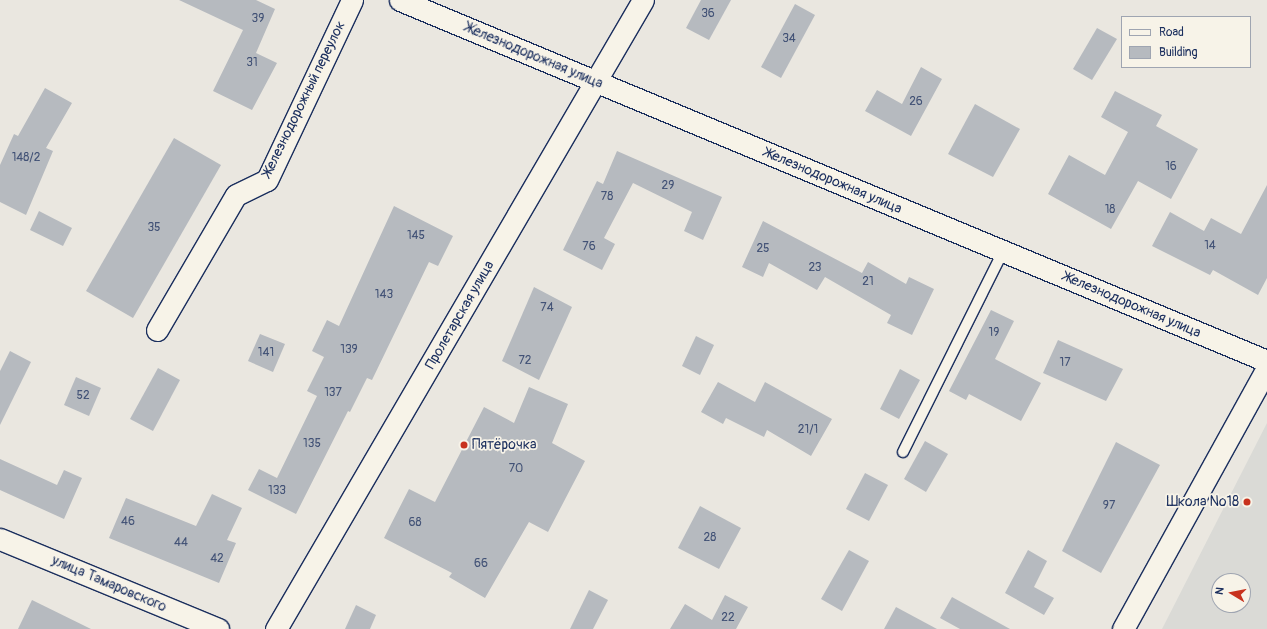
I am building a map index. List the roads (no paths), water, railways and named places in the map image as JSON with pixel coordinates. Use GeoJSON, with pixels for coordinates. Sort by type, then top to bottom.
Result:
{"type":"FeatureCollection","features":[{"type":"Feature","properties":{"kind":"street","name":"Железнодорожный переулок"},"geometry":{"type":"LineString","coordinates":[[157,330],[236,195],[267,180],[352,0]]}},
{"type":"Feature","properties":{"kind":"street","name":"Железнодорожная улица"},"geometry":{"type":"LineString","coordinates":[[400,0],[596,83],[1267,361]]}},
{"type":"Feature","properties":{"kind":"street","name":"Пролетарская улица"},"geometry":{"type":"LineString","coordinates":[[276,629],[596,83],[643,0]]}},
{"type":"Feature","properties":{"kind":"street"},"geometry":{"type":"LineString","coordinates":[[1123,629],[1267,368]]}},
{"type":"Feature","properties":{"kind":"street","name":"улица Тамаровского"},"geometry":{"type":"LineString","coordinates":[[0,539],[218,629]]}},
{"type":"Feature","properties":{"kind":"lane"},"geometry":{"type":"LineString","coordinates":[[903,452],[1003,251]]}},
{"type":"Feature","properties":{"kind":"place","name":"Пятёрочка"},"geometry":{"type":"Point","coordinates":[464,445]}},
{"type":"Feature","properties":{"kind":"place","name":"Школа №18"},"geometry":{"type":"Point","coordinates":[1247,502]}}]}
